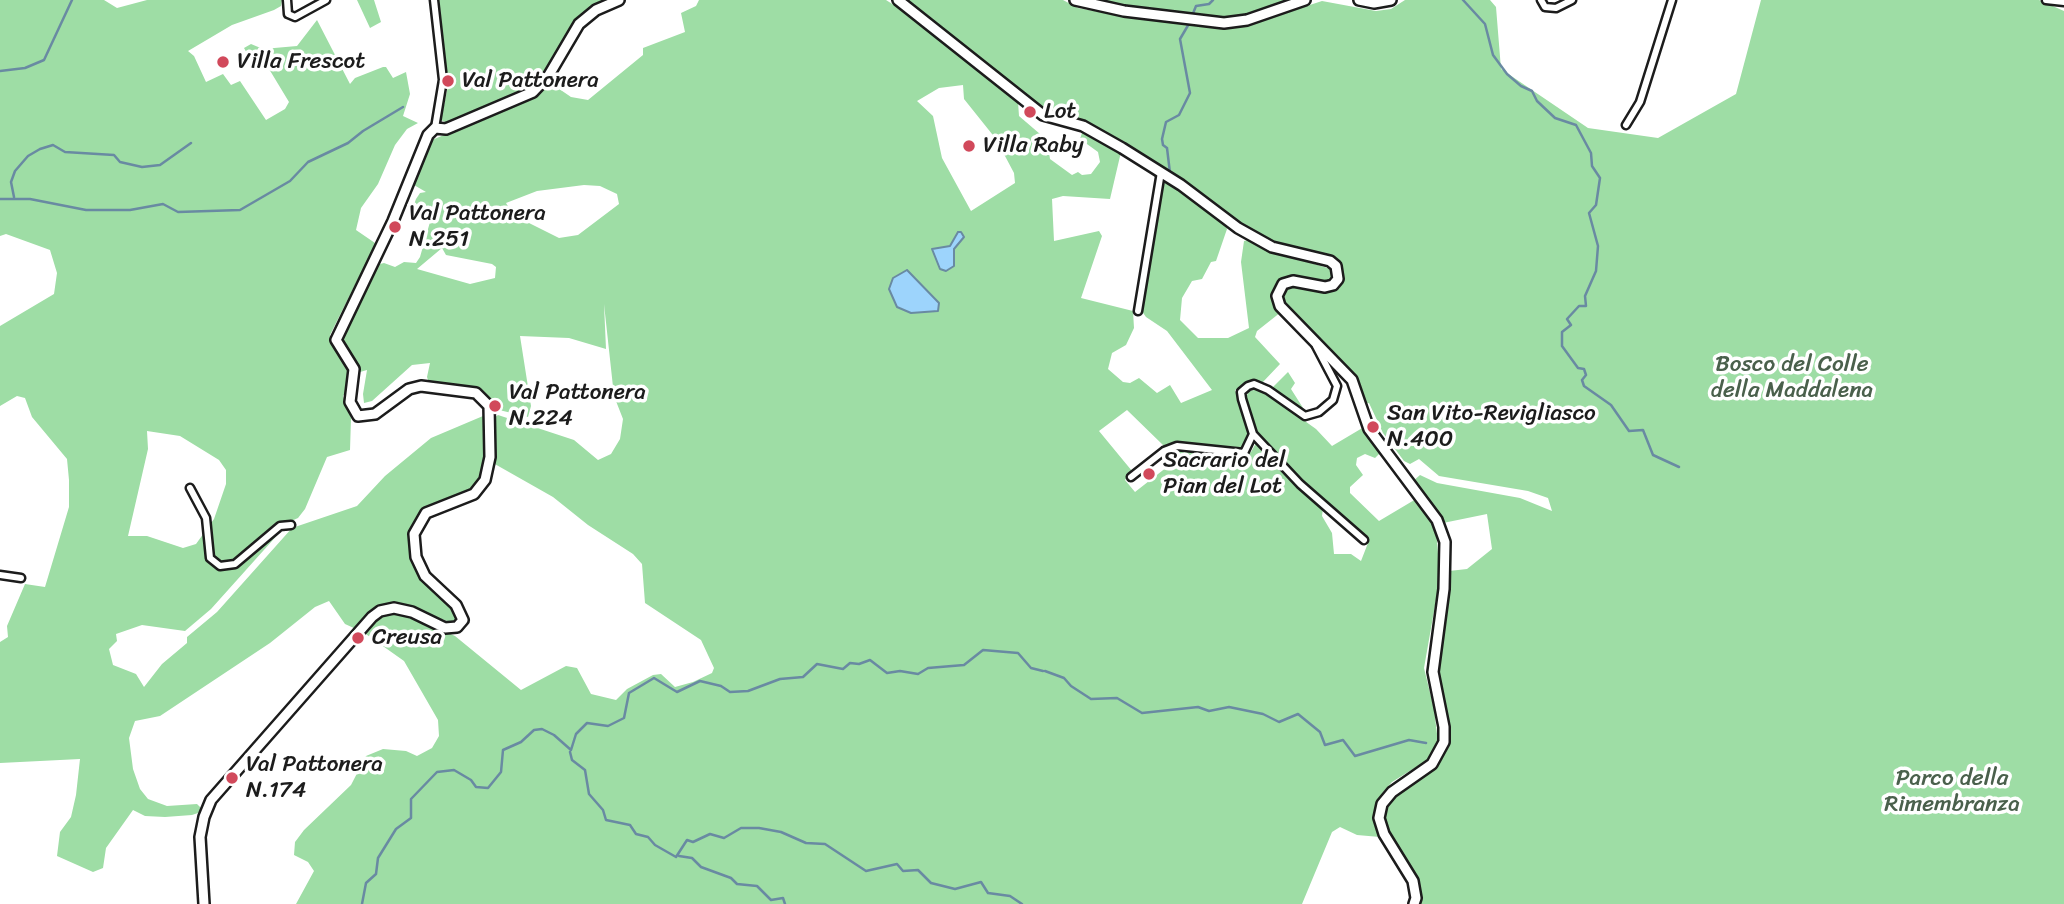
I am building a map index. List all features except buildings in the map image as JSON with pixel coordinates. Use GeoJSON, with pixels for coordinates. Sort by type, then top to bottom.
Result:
{"type":"FeatureCollection","features":[{"type":"Feature","properties":{"kind":"street"},"geometry":{"type":"LineString","coordinates":[[288,0],[288,14],[295,17],[302,16],[326,0]]}},
{"type":"Feature","properties":{"kind":"street"},"geometry":{"type":"LineString","coordinates":[[204,904],[201,838],[204,817],[211,800],[372,617],[380,611],[394,608],[412,612],[444,628],[457,627],[463,620],[457,605],[425,576],[413,541],[417,525],[426,513],[474,494],[485,480],[490,457],[489,406],[476,393],[421,386],[409,389],[375,414],[358,416],[350,402],[354,369],[336,340],[393,221],[428,135],[435,128],[443,80],[434,0]]}},
{"type":"Feature","properties":{"kind":"street"},"geometry":{"type":"LineString","coordinates":[[435,128],[446,129],[533,92],[549,75],[579,24],[596,10],[619,0]]}},
{"type":"Feature","properties":{"kind":"street"},"geometry":{"type":"LineString","coordinates":[[898,0],[1043,115],[1083,126],[1161,172],[1262,243],[1282,251],[1333,263],[1338,275],[1334,285],[1325,287],[1293,281],[1283,284],[1278,292],[1278,301],[1283,311],[1352,380],[1369,429],[1437,520],[1446,542],[1444,589],[1433,672],[1444,742],[1432,764],[1392,792],[1382,804],[1379,818],[1384,834],[1413,881],[1416,898],[1414,904]]}},
{"type":"Feature","properties":{"kind":"street"},"geometry":{"type":"LineString","coordinates":[[1075,0],[1124,11],[1236,22],[1305,0]]}},
{"type":"Feature","properties":{"kind":"street"},"geometry":{"type":"LineString","coordinates":[[1359,0],[1374,3],[1391,0]]}},
{"type":"Feature","properties":{"kind":"street"},"geometry":{"type":"LineString","coordinates":[[1541,0],[1545,7],[1556,8],[1572,0]]}},
{"type":"Feature","properties":{"kind":"street"},"geometry":{"type":"LineString","coordinates":[[1626,125],[1640,102],[1672,0]]}},
{"type":"Feature","properties":{"kind":"street"},"geometry":{"type":"LineString","coordinates":[[2046,0],[2064,2]]}},
{"type":"Feature","properties":{"kind":"street"},"geometry":{"type":"LineString","coordinates":[[1138,311],[1161,172]]}},
{"type":"Feature","properties":{"kind":"street"},"geometry":{"type":"LineString","coordinates":[[1315,343],[1319,356],[1337,386],[1333,400],[1309,417],[1260,386],[1248,386],[1241,393],[1242,399],[1252,434],[1300,484],[1364,540]]}},
{"type":"Feature","properties":{"kind":"street"},"geometry":{"type":"LineString","coordinates":[[1131,477],[1164,451],[1177,446],[1239,454],[1248,449],[1252,434]]}},
{"type":"Feature","properties":{"kind":"street"},"geometry":{"type":"LineString","coordinates":[[190,488],[206,518],[210,558],[220,566],[235,564],[280,526],[291,525]]}},
{"type":"Feature","properties":{"kind":"street"},"geometry":{"type":"LineString","coordinates":[[0,576],[21,578]]}},
{"type":"Feature","properties":{"kind":"green space"},"geometry":{"type":"Polygon","coordinates":[[[0,0],[104,0],[117,8],[147,0],[282,0],[281,6],[274,10],[232,25],[188,51],[194,56],[206,82],[223,74],[231,85],[240,81],[266,120],[285,109],[289,102],[266,64],[253,64],[244,48],[251,44],[263,49],[297,46],[317,20],[350,84],[355,78],[383,67],[386,67],[393,78],[406,72],[410,94],[403,116],[418,123],[407,129],[395,145],[378,184],[361,208],[356,230],[375,243],[330,335],[332,345],[352,373],[348,389],[343,396],[351,418],[350,450],[327,457],[305,509],[298,518],[289,522],[211,609],[185,631],[142,625],[116,634],[117,641],[109,649],[113,665],[136,674],[144,687],[162,664],[187,643],[187,637],[217,612],[292,528],[357,506],[385,476],[431,438],[486,417],[488,437],[483,477],[477,487],[467,494],[429,509],[411,537],[414,565],[434,593],[455,611],[458,617],[453,623],[396,603],[385,604],[372,611],[356,629],[345,624],[329,601],[315,607],[270,643],[160,716],[135,721],[129,738],[133,769],[140,789],[148,799],[167,806],[197,804],[201,808],[198,813],[192,815],[165,817],[145,816],[133,810],[106,848],[103,868],[93,872],[57,856],[60,832],[71,817],[80,759],[0,763],[0,642],[8,637],[7,626],[25,584],[45,587],[69,507],[69,480],[67,459],[32,417],[25,398],[17,396],[0,406],[0,326],[54,294],[57,273],[50,250],[6,234],[0,236],[0,0]],[[147,431],[148,449],[128,536],[147,536],[183,548],[196,544],[214,519],[226,484],[226,470],[219,460],[180,436],[147,431]]]}},
{"type":"Feature","properties":{"kind":"green space"},"geometry":{"type":"Polygon","coordinates":[[[357,0],[374,0],[381,22],[370,28],[357,0]]]}},
{"type":"Feature","properties":{"kind":"green space"},"geometry":{"type":"Polygon","coordinates":[[[439,0],[609,0],[576,20],[534,87],[523,94],[447,123],[441,120],[448,86],[439,0]]]}},
{"type":"Feature","properties":{"kind":"green space"},"geometry":{"type":"Polygon","coordinates":[[[699,0],[886,0],[917,20],[1018,102],[1019,116],[1047,140],[1050,159],[1072,175],[1078,172],[1082,175],[1091,174],[1100,162],[1098,152],[1080,139],[1083,130],[1121,152],[1110,199],[1063,196],[1052,199],[1054,241],[1099,231],[1102,236],[1081,298],[1133,311],[1134,328],[1126,345],[1112,353],[1108,369],[1123,382],[1130,383],[1139,378],[1157,393],[1170,385],[1181,403],[1212,390],[1167,331],[1146,317],[1141,310],[1162,185],[1165,183],[1169,182],[1224,222],[1227,229],[1216,261],[1211,262],[1202,279],[1192,281],[1182,298],[1180,320],[1198,338],[1228,338],[1249,328],[1241,262],[1244,241],[1249,240],[1267,250],[1331,269],[1331,279],[1324,282],[1296,278],[1284,279],[1276,284],[1273,294],[1281,312],[1257,331],[1255,337],[1280,364],[1262,383],[1251,382],[1235,390],[1249,433],[1242,449],[1184,442],[1164,446],[1127,410],[1099,431],[1132,471],[1125,480],[1135,492],[1167,467],[1164,455],[1168,453],[1184,449],[1241,458],[1251,452],[1257,441],[1323,508],[1322,516],[1332,533],[1334,554],[1351,554],[1361,561],[1368,543],[1365,537],[1295,478],[1257,435],[1245,399],[1249,391],[1260,389],[1316,429],[1332,446],[1364,427],[1381,452],[1375,458],[1365,454],[1357,458],[1356,465],[1363,475],[1350,487],[1350,493],[1379,521],[1416,499],[1436,530],[1440,577],[1424,668],[1434,709],[1438,742],[1429,759],[1392,782],[1383,792],[1375,810],[1374,823],[1380,837],[1357,835],[1340,827],[1332,832],[1302,904],[296,904],[314,871],[308,862],[294,855],[295,842],[351,785],[366,756],[383,749],[406,751],[417,756],[432,748],[439,736],[438,720],[404,661],[363,632],[375,618],[388,611],[407,614],[455,636],[521,690],[566,666],[577,668],[591,694],[616,700],[627,689],[653,675],[661,674],[675,687],[712,673],[714,668],[701,640],[645,603],[642,564],[633,554],[588,525],[553,497],[493,463],[494,418],[498,415],[574,440],[598,460],[611,454],[620,439],[623,419],[614,396],[604,304],[606,349],[569,338],[520,336],[531,406],[528,417],[495,409],[482,392],[429,383],[427,377],[430,363],[412,365],[372,401],[364,403],[367,370],[360,372],[339,339],[376,265],[384,263],[395,267],[404,262],[416,263],[420,257],[430,222],[411,213],[420,193],[426,192],[414,185],[432,140],[525,101],[549,82],[571,97],[588,100],[643,55],[643,48],[685,32],[681,13],[696,6],[699,0]],[[963,85],[939,88],[917,101],[933,116],[942,158],[971,211],[1015,183],[1014,173],[996,139],[964,99],[963,85]],[[584,185],[537,191],[506,203],[513,215],[559,238],[578,235],[619,204],[617,194],[600,186],[584,185]],[[442,248],[417,269],[470,284],[495,278],[496,267],[446,255],[442,248]]]}},
{"type":"Feature","properties":{"kind":"green space","name":"Bosco del Colle della Maddalena"},"geometry":{"type":"Polygon","coordinates":[[[906,0],[1063,0],[1078,8],[1105,13],[1223,27],[1255,23],[1322,1],[1376,11],[1391,9],[1405,0],[1490,0],[1496,7],[1501,69],[1588,128],[1658,138],[1736,94],[1761,0],[2039,0],[2064,11],[2064,904],[1418,904],[1420,888],[1386,825],[1385,810],[1395,794],[1435,766],[1449,747],[1450,727],[1438,683],[1437,665],[1449,571],[1467,569],[1492,549],[1487,514],[1443,523],[1412,482],[1420,475],[1437,483],[1520,498],[1552,511],[1548,498],[1528,491],[1439,476],[1419,459],[1410,464],[1404,461],[1383,433],[1369,403],[1364,404],[1346,368],[1287,310],[1281,298],[1287,287],[1294,285],[1324,291],[1339,289],[1344,278],[1337,258],[1279,246],[1256,235],[1117,142],[1047,113],[1011,88],[906,0]]]}},
{"type":"Feature","properties":{"kind":"green space"},"geometry":{"type":"Polygon","coordinates":[[[1086,0],[1291,0],[1258,12],[1219,19],[1086,0]]]}},
{"type":"Feature","properties":{"kind":"green space"},"geometry":{"type":"Polygon","coordinates":[[[1288,372],[1295,383],[1291,389],[1305,411],[1272,388],[1288,372]]]}},
{"type":"Feature","properties":{"kind":"water"},"geometry":{"type":"Polygon","coordinates":[[[958,232],[964,237],[954,249],[954,266],[946,271],[940,269],[932,249],[950,246],[958,232]]]}},
{"type":"Feature","properties":{"kind":"water"},"geometry":{"type":"Polygon","coordinates":[[[907,270],[939,303],[938,311],[911,313],[897,307],[889,289],[893,278],[907,270]]]}},
{"type":"Feature","properties":{"kind":"waterway"},"geometry":{"type":"LineString","coordinates":[[0,71],[25,68],[44,60],[72,0]]}},
{"type":"Feature","properties":{"kind":"waterway"},"geometry":{"type":"LineString","coordinates":[[1192,16],[1196,6],[1209,4],[1213,0]]}},
{"type":"Feature","properties":{"kind":"waterway"},"geometry":{"type":"LineString","coordinates":[[1463,0],[1485,24],[1493,55],[1507,74],[1532,91],[1537,101],[1555,118],[1576,125],[1591,153],[1592,166],[1600,178],[1596,205],[1589,213],[1598,246],[1596,271],[1585,296],[1586,306],[1579,306],[1567,319],[1571,325],[1562,332],[1562,346],[1578,368],[1584,369],[1584,386],[1611,405],[1629,431],[1643,430],[1653,455],[1679,467]]}},
{"type":"Feature","properties":{"kind":"waterway"},"geometry":{"type":"LineString","coordinates":[[1170,173],[1167,148],[1162,139],[1166,122],[1179,115],[1190,93],[1180,39],[1190,22]]}},
{"type":"Feature","properties":{"kind":"waterway"},"geometry":{"type":"LineString","coordinates":[[0,199],[30,199],[86,210],[130,210],[163,204],[178,212],[240,210],[290,181],[308,162],[348,143],[403,107]]}},
{"type":"Feature","properties":{"kind":"waterway"},"geometry":{"type":"LineString","coordinates":[[14,197],[11,182],[15,171],[28,156],[53,145],[65,152],[114,155],[120,162],[142,167],[160,165],[191,143]]}},
{"type":"Feature","properties":{"kind":"waterway"},"geometry":{"type":"LineString","coordinates":[[362,904],[366,883],[376,874],[378,858],[396,829],[411,818],[411,799],[437,772],[454,770],[471,780],[476,787],[488,788],[501,772],[503,750],[521,742],[534,730],[542,729],[554,735],[571,750],[576,734],[587,723],[608,726],[624,718],[629,693],[654,678],[677,692],[700,681],[721,686],[730,692],[748,691],[780,679],[803,677],[817,664],[843,669],[850,663],[859,664],[870,660],[887,673],[900,671],[918,674],[928,668],[964,665],[983,650],[1018,653],[1031,668],[1043,671]]}},
{"type":"Feature","properties":{"kind":"waterway"},"geometry":{"type":"LineString","coordinates":[[1045,671],[1064,678],[1091,699],[1117,698],[1142,713],[1198,707],[1209,711],[1229,707],[1263,714],[1279,722],[1298,714],[1320,732],[1325,745],[1343,740],[1355,756],[1409,740],[1426,743]]}},
{"type":"Feature","properties":{"kind":"waterway"},"geometry":{"type":"LineString","coordinates":[[570,752],[572,760],[585,770],[589,794],[603,810],[606,820],[630,825],[636,834],[648,837],[655,845],[676,857],[687,840],[693,842],[710,834],[724,838],[741,828],[759,828],[781,832],[806,843],[825,844],[866,871],[897,864],[903,871],[918,870],[931,883],[955,889],[981,882],[988,893],[1010,896],[1022,904]]}},
{"type":"Feature","properties":{"kind":"waterway"},"geometry":{"type":"LineString","coordinates":[[679,856],[692,858],[701,867],[731,878],[737,884],[757,886],[771,900],[783,898],[785,904]]}},
{"type":"Feature","properties":{"kind":"place","name":"Villa Frescot"},"geometry":{"type":"Point","coordinates":[223,62]}},
{"type":"Feature","properties":{"kind":"place","name":"Val Pattonera"},"geometry":{"type":"Point","coordinates":[448,81]}},
{"type":"Feature","properties":{"kind":"place","name":"Lot"},"geometry":{"type":"Point","coordinates":[1030,112]}},
{"type":"Feature","properties":{"kind":"place","name":"Villa Raby"},"geometry":{"type":"Point","coordinates":[969,146]}},
{"type":"Feature","properties":{"kind":"place","name":"Val Pattonera N.251"},"geometry":{"type":"Point","coordinates":[395,227]}},
{"type":"Feature","properties":{"kind":"place","name":"Val Pattonera N.224"},"geometry":{"type":"Point","coordinates":[495,406]}},
{"type":"Feature","properties":{"kind":"place","name":"San Vito-Revigliasco N.400"},"geometry":{"type":"Point","coordinates":[1373,427]}},
{"type":"Feature","properties":{"kind":"place","name":"Sacrario del Pian del Lot"},"geometry":{"type":"Point","coordinates":[1149,474]}},
{"type":"Feature","properties":{"kind":"place","name":"Creusa"},"geometry":{"type":"Point","coordinates":[358,638]}},
{"type":"Feature","properties":{"kind":"place","name":"Val Pattonera N.174"},"geometry":{"type":"Point","coordinates":[232,778]}},
{"type":"Feature","properties":{"kind":"park label","name":"Parco della Rimembranza"},"geometry":{"type":"Point","coordinates":[1952,792]}}]}
